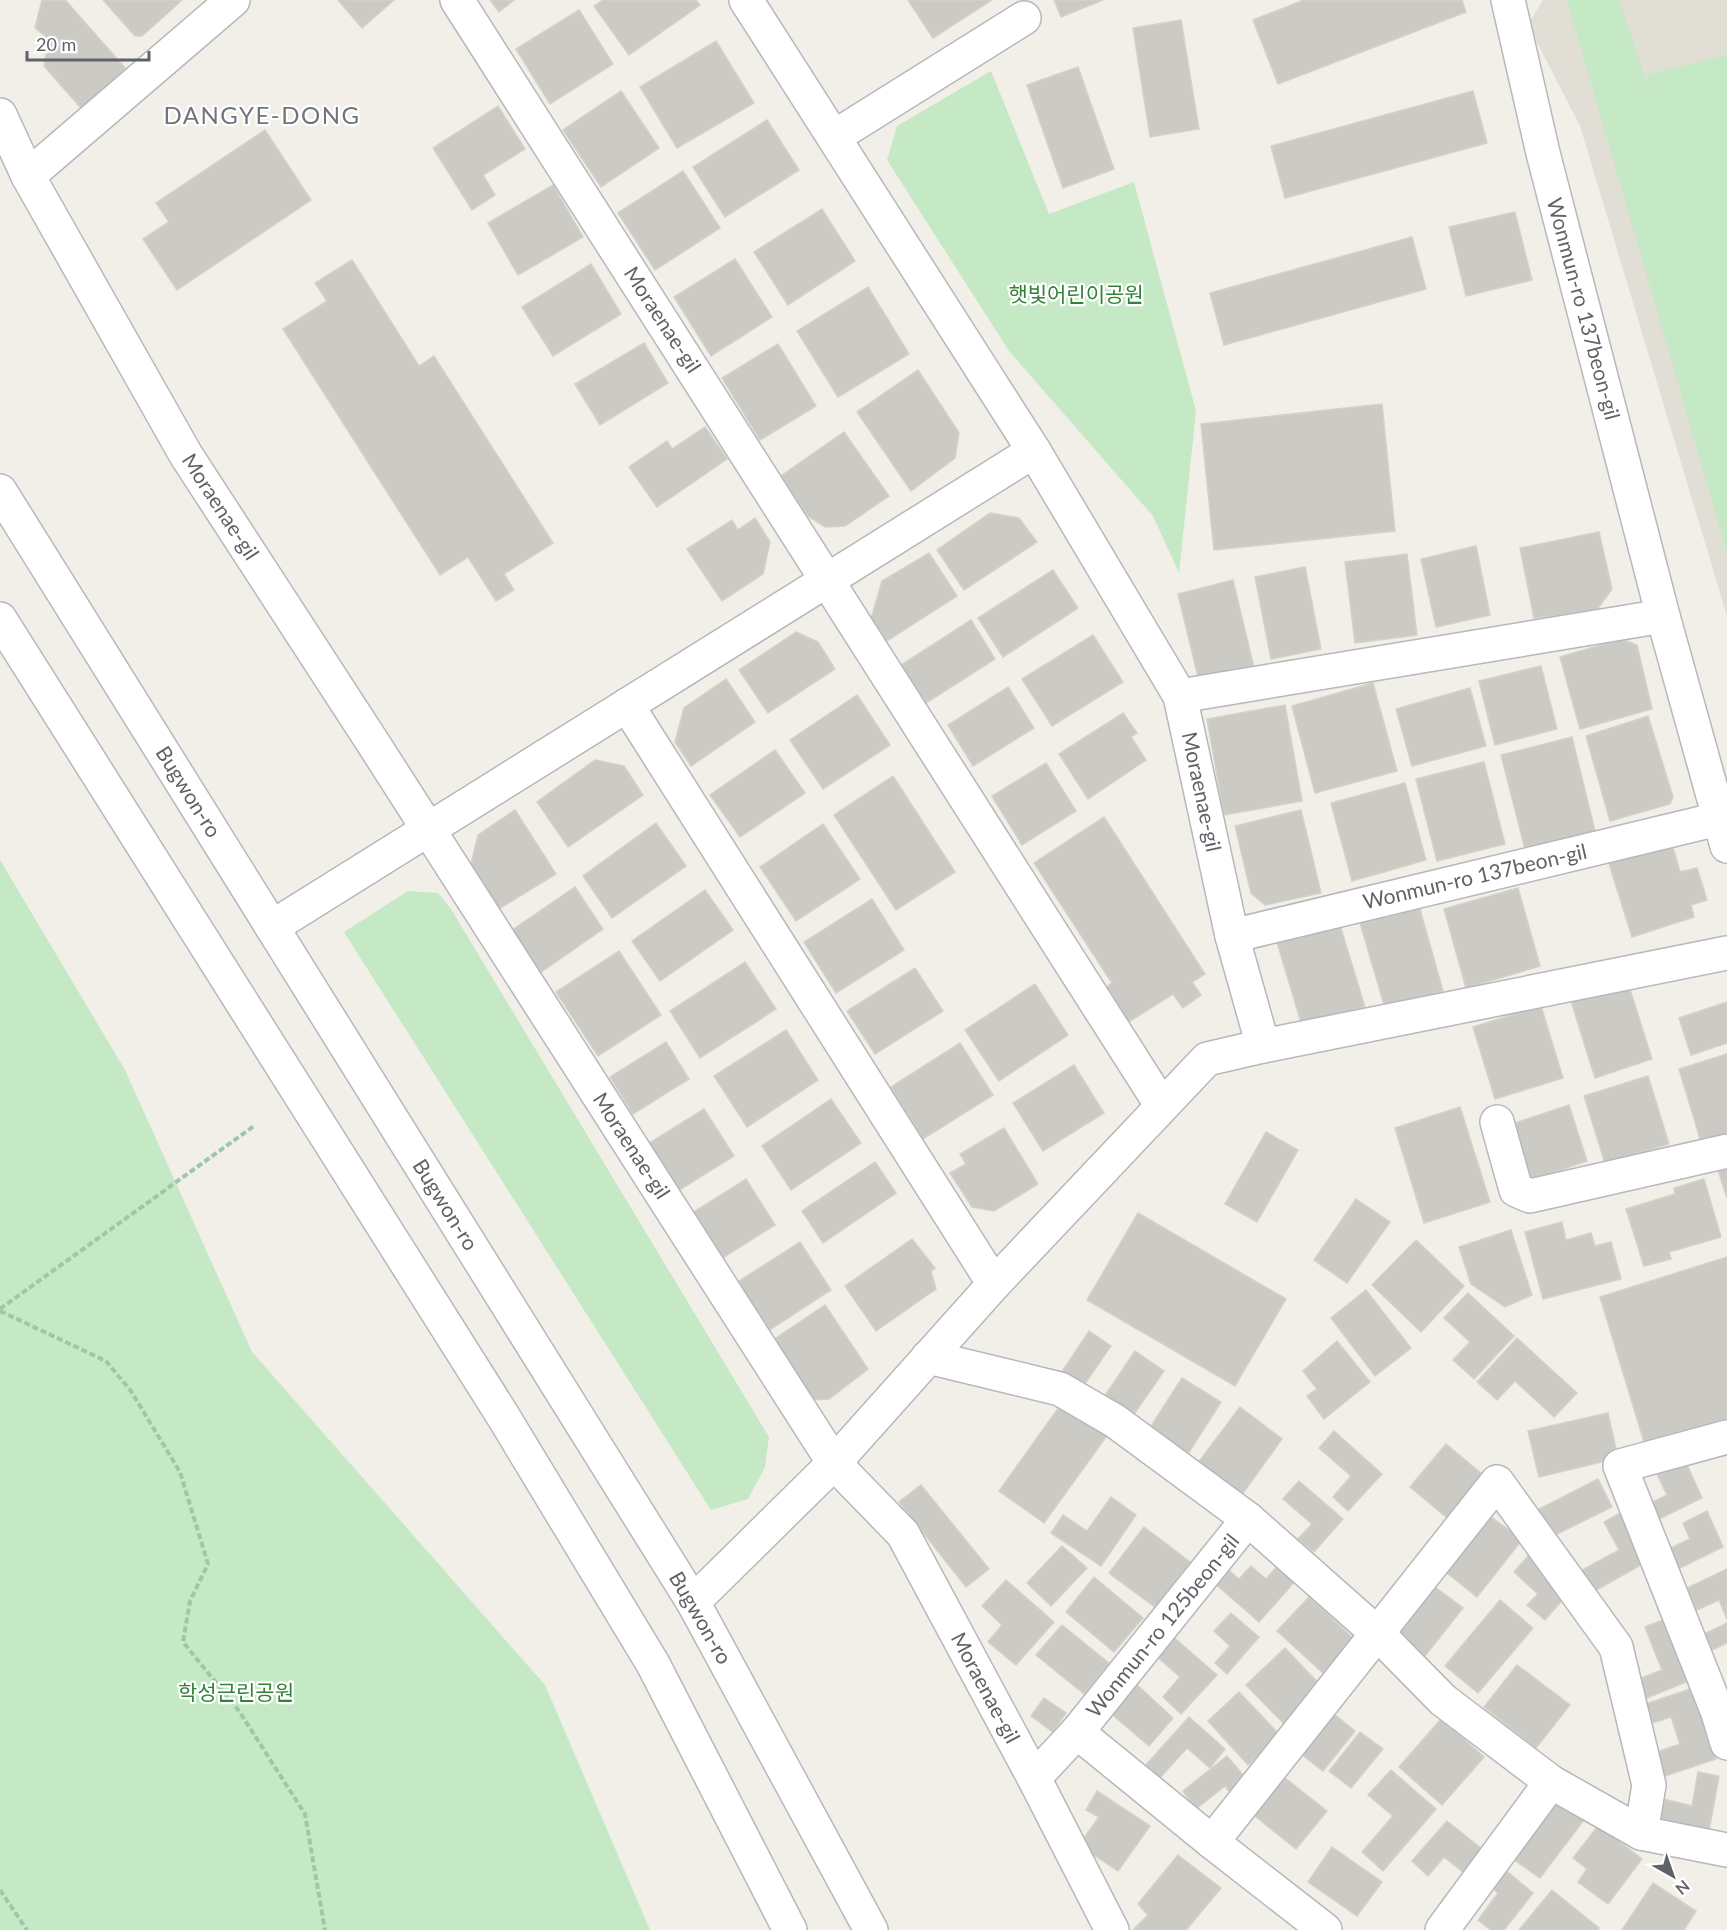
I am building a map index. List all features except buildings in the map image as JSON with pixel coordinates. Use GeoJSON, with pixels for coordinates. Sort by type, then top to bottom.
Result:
{"type":"FeatureCollection","features":[{"type":"Feature","properties":{"kind":"street"},"geometry":{"type":"LineString","coordinates":[[28,176],[232,0]]}},
{"type":"Feature","properties":{"kind":"street","name":"Moraenae-gil"},"geometry":{"type":"LineString","coordinates":[[457,0],[1162,1106]]}},
{"type":"Feature","properties":{"kind":"street","name":"Moraenae-gil"},"geometry":{"type":"LineString","coordinates":[[746,0],[1034,451],[1180,696],[1232,936],[1263,1046]]}},
{"type":"Feature","properties":{"kind":"street","name":"Wonmun-ro 137beon-gil"},"geometry":{"type":"LineString","coordinates":[[1232,936],[1723,833],[1663,616],[1543,153],[1508,0]]}},
{"type":"Feature","properties":{"kind":"street"},"geometry":{"type":"LineString","coordinates":[[834,137],[1024,18]]}},
{"type":"Feature","properties":{"kind":"street","name":"Moraenae-gil"},"geometry":{"type":"LineString","coordinates":[[0,115],[28,176],[186,455],[429,829],[834,1463],[903,1534],[1034,1778],[1112,1930]]}},
{"type":"Feature","properties":{"kind":"street"},"geometry":{"type":"LineString","coordinates":[[272,927],[1034,451]]}},
{"type":"Feature","properties":{"kind":"street","name":"Bugwon-ro"},"geometry":{"type":"LineString","coordinates":[[0,490],[693,1602],[871,1930]]}},
{"type":"Feature","properties":{"kind":"street"},"geometry":{"type":"LineString","coordinates":[[1180,696],[1663,616]]}},
{"type":"Feature","properties":{"kind":"street"},"geometry":{"type":"LineString","coordinates":[[0,619],[503,1416],[605,1584],[653,1664],[790,1930]]}},
{"type":"Feature","properties":{"kind":"street"},"geometry":{"type":"LineString","coordinates":[[627,705],[994,1284]]}},
{"type":"Feature","properties":{"kind":"street"},"geometry":{"type":"LineString","coordinates":[[693,1602],[834,1463],[994,1284],[1207,1059],[1727,953]]}},
{"type":"Feature","properties":{"kind":"street"},"geometry":{"type":"LineString","coordinates":[[1497,1122],[1516,1190],[1530,1196],[1727,1151]]}},
{"type":"Feature","properties":{"kind":"street","name":"Wonmun-ro 125beon-gil"},"geometry":{"type":"LineString","coordinates":[[928,1358],[1060,1389],[1115,1421],[1248,1520],[1378,1634],[1443,1700],[1551,1782],[1641,1833],[1726,1846]]}},
{"type":"Feature","properties":{"kind":"street"},"geometry":{"type":"LineString","coordinates":[[1727,1437],[1620,1466],[1718,1713],[1727,1743]]}},
{"type":"Feature","properties":{"kind":"street"},"geometry":{"type":"LineString","coordinates":[[1212,1842],[1497,1482],[1616,1647],[1649,1785],[1641,1833]]}},
{"type":"Feature","properties":{"kind":"street","name":"Wonmun-ro 125beon-gil"},"geometry":{"type":"LineString","coordinates":[[1034,1778],[1077,1732],[1248,1520]]}},
{"type":"Feature","properties":{"kind":"street","name":"Wonmun-ro 125beon-gil"},"geometry":{"type":"LineString","coordinates":[[1077,1732],[1324,1930]]}},
{"type":"Feature","properties":{"kind":"street"},"geometry":{"type":"LineString","coordinates":[[1442,1930],[1551,1782]]}},
{"type":"Feature","properties":{"kind":"path"},"geometry":{"type":"LineString","coordinates":[[254,1126],[0,1310],[106,1362],[131,1391],[180,1472],[208,1564],[190,1601],[183,1642],[239,1711],[305,1814],[325,1930]]}},
{"type":"Feature","properties":{"kind":"path"},"geometry":{"type":"LineString","coordinates":[[0,1890],[27,1930]]}},
{"type":"Feature","properties":{"kind":"shaded area"},"geometry":{"type":"Polygon","coordinates":[[[1543,0],[1727,0],[1727,616],[1580,126],[1528,25],[1543,0]]]}},
{"type":"Feature","properties":{"kind":"green space"},"geometry":{"type":"Polygon","coordinates":[[[1567,0],[1619,0],[1650,93],[1645,75],[1727,55],[1727,553],[1567,0]]]}},
{"type":"Feature","properties":{"kind":"green space","name":"햇빛어린이공원"},"geometry":{"type":"Polygon","coordinates":[[[991,71],[1049,214],[1134,182],[1196,411],[1179,573],[1153,516],[1009,351],[887,160],[897,126],[991,71]]]}},
{"type":"Feature","properties":{"kind":"green space","name":"학성근린공원"},"geometry":{"type":"Polygon","coordinates":[[[0,860],[125,1070],[252,1352],[545,1685],[650,1930],[0,1930],[0,860]]]}},
{"type":"Feature","properties":{"kind":"green space"},"geometry":{"type":"Polygon","coordinates":[[[408,891],[438,893],[451,909],[769,1437],[765,1467],[748,1499],[711,1510],[344,932],[408,891]]]}},
{"type":"Feature","properties":{"kind":"district","name":"DANGYE-DONG"},"geometry":{"type":"Point","coordinates":[262,116]}}]}
